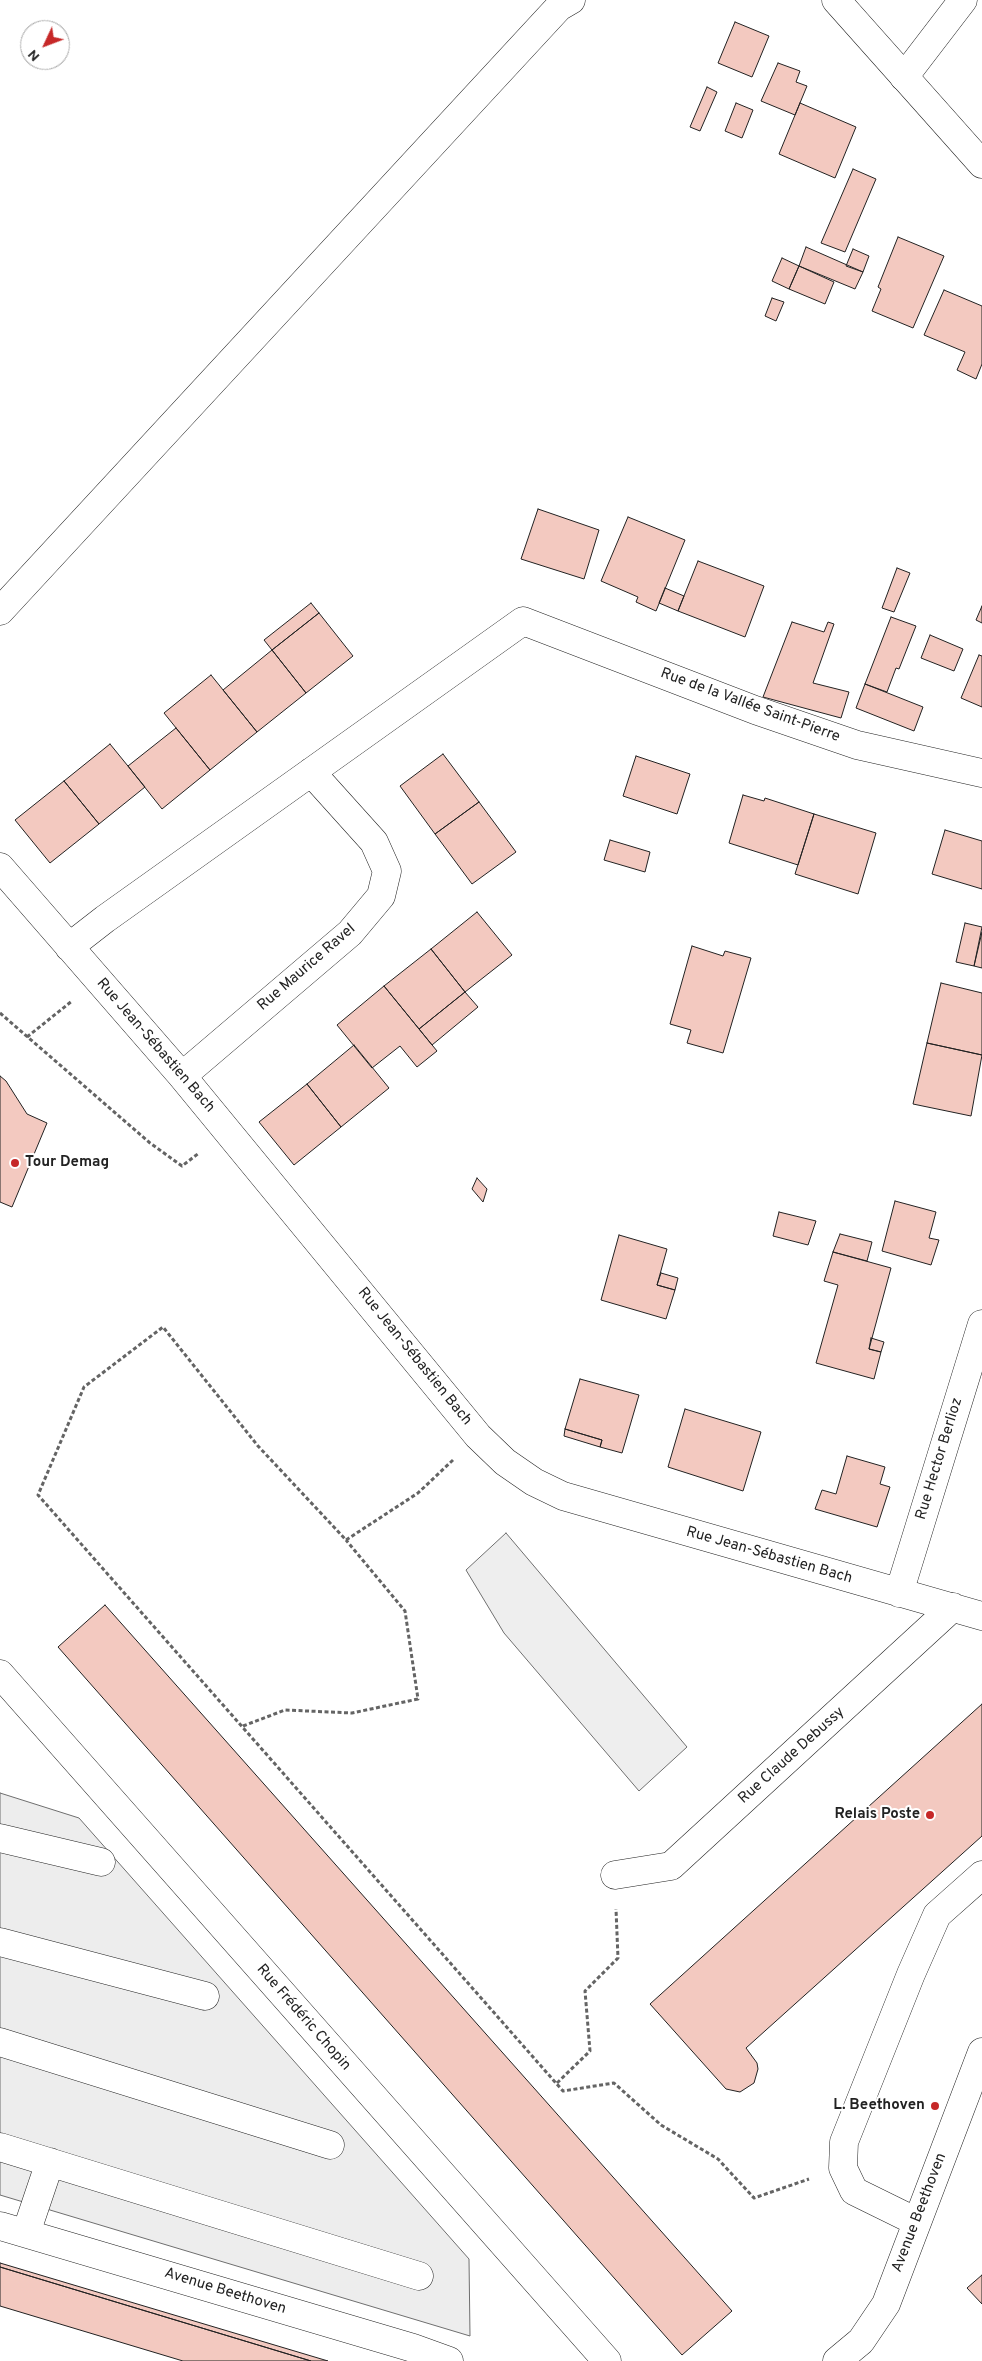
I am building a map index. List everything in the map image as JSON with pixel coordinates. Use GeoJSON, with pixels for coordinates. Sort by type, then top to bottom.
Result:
{"type":"FeatureCollection","features":[{"type":"Feature","properties":{"kind":"street"},"geometry":{"type":"LineString","coordinates":[[836,0],[982,164]]}},
{"type":"Feature","properties":{"kind":"street"},"geometry":{"type":"LineString","coordinates":[[904,77],[963,0]]}},
{"type":"Feature","properties":{"kind":"street"},"geometry":{"type":"LineString","coordinates":[[0,611],[564,2]]}},
{"type":"Feature","properties":{"kind":"street","name":"Rue de la Vallée Saint-Pierre"},"geometry":{"type":"LineString","coordinates":[[311,772],[523,621],[755,710],[857,745],[982,773]]}},
{"type":"Feature","properties":{"kind":"street"},"geometry":{"type":"LineString","coordinates":[[69,947],[113,913],[311,772]]}},
{"type":"Feature","properties":{"kind":"street","name":"Rue Maurice Ravel"},"geometry":{"type":"LineString","coordinates":[[182,1076],[350,934],[381,896],[387,871],[374,842],[311,772]]}},
{"type":"Feature","properties":{"kind":"street","name":"Rue Jean-Sébastien Bach"},"geometry":{"type":"LineString","coordinates":[[0,867],[182,1076],[478,1436],[505,1462],[534,1482],[563,1496],[982,1616]]}},
{"type":"Feature","properties":{"kind":"street","name":"Rue Hector Berlioz"},"geometry":{"type":"LineString","coordinates":[[899,1593],[982,1324]]}},
{"type":"Feature","properties":{"kind":"street","name":"Rue Claude Debussy"},"geometry":{"type":"LineString","coordinates":[[615,1876],[671,1866],[953,1607]]}},
{"type":"Feature","properties":{"kind":"street","name":"Rue Frédéric Chopin"},"geometry":{"type":"LineString","coordinates":[[0,1674],[607,2361]]}},
{"type":"Feature","properties":{"kind":"street"},"geometry":{"type":"LineString","coordinates":[[0,1838],[101,1862]]}},
{"type":"Feature","properties":{"kind":"street"},"geometry":{"type":"LineString","coordinates":[[917,2222],[854,2191],[843,2168],[844,2142],[911,1974],[937,1915],[982,1875]]}},
{"type":"Feature","properties":{"kind":"street"},"geometry":{"type":"LineString","coordinates":[[0,1942],[205,1996]]}},
{"type":"Feature","properties":{"kind":"street"},"geometry":{"type":"LineString","coordinates":[[0,2042],[330,2145]]}},
{"type":"Feature","properties":{"kind":"street","name":"Avenue Beethoven"},"geometry":{"type":"LineString","coordinates":[[837,2361],[861,2341],[886,2304],[982,2052]]}},
{"type":"Feature","properties":{"kind":"street"},"geometry":{"type":"LineString","coordinates":[[0,2147],[419,2276]]}},
{"type":"Feature","properties":{"kind":"street"},"geometry":{"type":"LineString","coordinates":[[26,2233],[50,2162]]}},
{"type":"Feature","properties":{"kind":"street","name":"Avenue Beethoven"},"geometry":{"type":"LineString","coordinates":[[0,2226],[413,2348],[449,2361]]}},
{"type":"Feature","properties":{"kind":"path"},"geometry":{"type":"LineString","coordinates":[[27,1037],[98,980]]}},
{"type":"Feature","properties":{"kind":"path"},"geometry":{"type":"LineString","coordinates":[[0,1013],[150,1143],[182,1166],[228,1132]]}},
{"type":"Feature","properties":{"kind":"path"},"geometry":{"type":"LineString","coordinates":[[243,1726],[286,1710],[352,1713],[418,1699],[405,1611],[346,1540],[258,1446],[163,1327],[84,1386],[38,1495],[563,2091],[614,2083],[661,2125],[718,2159],[754,2198],[843,2168]]}},
{"type":"Feature","properties":{"kind":"path"},"geometry":{"type":"LineString","coordinates":[[346,1540],[418,1493],[478,1436]]}},
{"type":"Feature","properties":{"kind":"path"},"geometry":{"type":"LineString","coordinates":[[556,2083],[590,2050],[586,1991],[618,1958],[615,1876]]}},
{"type":"Feature","properties":{"kind":"shaded area"},"geometry":{"type":"Polygon","coordinates":[[[506,1533],[687,1747],[639,1791],[504,1633],[466,1570],[506,1533]]]}},
{"type":"Feature","properties":{"kind":"shaded area"},"geometry":{"type":"Polygon","coordinates":[[[0,1793],[79,1818],[469,2259],[470,2336],[0,2195],[0,1793]]]}},
{"type":"Feature","properties":{"kind":"building"},"geometry":{"type":"Polygon","coordinates":[[[735,22],[769,36],[752,77],[718,63],[735,22]]]}},
{"type":"Feature","properties":{"kind":"building"},"geometry":{"type":"Polygon","coordinates":[[[778,63],[800,71],[796,82],[807,86],[795,115],[761,101],[778,63]]]}},
{"type":"Feature","properties":{"kind":"building"},"geometry":{"type":"Polygon","coordinates":[[[707,87],[717,92],[700,131],[690,127],[707,87]]]}},
{"type":"Feature","properties":{"kind":"building"},"geometry":{"type":"Polygon","coordinates":[[[736,103],[753,110],[742,138],[725,131],[736,103]]]}},
{"type":"Feature","properties":{"kind":"building"},"geometry":{"type":"Polygon","coordinates":[[[800,103],[856,127],[835,178],[779,154],[800,103]]]}},
{"type":"Feature","properties":{"kind":"building"},"geometry":{"type":"Polygon","coordinates":[[[853,169],[876,179],[845,252],[821,243],[853,169]]]}},
{"type":"Feature","properties":{"kind":"building"},"geometry":{"type":"Polygon","coordinates":[[[898,237],[944,256],[913,328],[872,311],[881,289],[878,287],[898,237]]]}},
{"type":"Feature","properties":{"kind":"building"},"geometry":{"type":"Polygon","coordinates":[[[806,247],[863,272],[855,289],[799,266],[806,247]]]}},
{"type":"Feature","properties":{"kind":"building"},"geometry":{"type":"Polygon","coordinates":[[[853,249],[869,256],[863,272],[846,266],[853,249]]]}},
{"type":"Feature","properties":{"kind":"building"},"geometry":{"type":"Polygon","coordinates":[[[782,258],[799,266],[789,289],[772,281],[782,258]]]}},
{"type":"Feature","properties":{"kind":"building"},"geometry":{"type":"Polygon","coordinates":[[[799,266],[834,282],[825,304],[789,289],[799,266]]]}},
{"type":"Feature","properties":{"kind":"building"},"geometry":{"type":"Polygon","coordinates":[[[944,290],[982,306],[982,364],[976,379],[957,370],[965,352],[924,335],[944,290]]]}},
{"type":"Feature","properties":{"kind":"building"},"geometry":{"type":"Polygon","coordinates":[[[772,298],[784,302],[776,321],[765,316],[772,298]]]}},
{"type":"Feature","properties":{"kind":"building"},"geometry":{"type":"Polygon","coordinates":[[[538,509],[599,530],[584,579],[521,559],[538,509]]]}},
{"type":"Feature","properties":{"kind":"building"},"geometry":{"type":"Polygon","coordinates":[[[628,517],[685,540],[656,611],[636,602],[638,597],[601,581],[628,517]]]}},
{"type":"Feature","properties":{"kind":"building"},"geometry":{"type":"Polygon","coordinates":[[[698,561],[764,586],[745,637],[678,611],[698,561]]]}},
{"type":"Feature","properties":{"kind":"building"},"geometry":{"type":"Polygon","coordinates":[[[897,568],[910,573],[894,612],[882,608],[897,568]]]}},
{"type":"Feature","properties":{"kind":"building"},"geometry":{"type":"Polygon","coordinates":[[[665,588],[684,596],[678,611],[659,603],[665,588]]]}},
{"type":"Feature","properties":{"kind":"building"},"geometry":{"type":"Polygon","coordinates":[[[311,603],[319,613],[272,650],[264,640],[311,603]]]}},
{"type":"Feature","properties":{"kind":"building"},"geometry":{"type":"Polygon","coordinates":[[[982,606],[982,623],[976,620],[982,606]]]}},
{"type":"Feature","properties":{"kind":"building"},"geometry":{"type":"Polygon","coordinates":[[[319,613],[353,656],[306,693],[272,650],[319,613]]]}},
{"type":"Feature","properties":{"kind":"building"},"geometry":{"type":"Polygon","coordinates":[[[891,617],[916,626],[899,669],[896,668],[887,692],[865,684],[891,617]]]}},
{"type":"Feature","properties":{"kind":"building"},"geometry":{"type":"Polygon","coordinates":[[[792,622],[824,632],[828,622],[834,624],[813,683],[849,692],[841,718],[763,697],[792,622]]]}},
{"type":"Feature","properties":{"kind":"building"},"geometry":{"type":"Polygon","coordinates":[[[930,635],[963,649],[954,671],[921,658],[930,635]]]}},
{"type":"Feature","properties":{"kind":"building"},"geometry":{"type":"Polygon","coordinates":[[[272,650],[306,693],[257,732],[223,690],[272,650]]]}},
{"type":"Feature","properties":{"kind":"building"},"geometry":{"type":"Polygon","coordinates":[[[979,655],[982,656],[982,707],[961,698],[979,655]]]}},
{"type":"Feature","properties":{"kind":"building"},"geometry":{"type":"Polygon","coordinates":[[[211,675],[257,732],[210,770],[164,713],[211,675]]]}},
{"type":"Feature","properties":{"kind":"building"},"geometry":{"type":"Polygon","coordinates":[[[865,684],[923,707],[914,731],[856,708],[865,684]]]}},
{"type":"Feature","properties":{"kind":"building"},"geometry":{"type":"Polygon","coordinates":[[[176,728],[210,770],[162,809],[128,766],[176,728]]]}},
{"type":"Feature","properties":{"kind":"building"},"geometry":{"type":"Polygon","coordinates":[[[110,744],[145,787],[99,824],[64,781],[110,744]]]}},
{"type":"Feature","properties":{"kind":"building"},"geometry":{"type":"Polygon","coordinates":[[[443,754],[479,802],[435,834],[400,786],[443,754]]]}},
{"type":"Feature","properties":{"kind":"building"},"geometry":{"type":"Polygon","coordinates":[[[636,756],[690,774],[677,814],[623,796],[636,756]]]}},
{"type":"Feature","properties":{"kind":"building"},"geometry":{"type":"Polygon","coordinates":[[[64,781],[99,824],[50,863],[15,820],[64,781]]]}},
{"type":"Feature","properties":{"kind":"building"},"geometry":{"type":"Polygon","coordinates":[[[743,795],[764,801],[765,798],[814,814],[798,865],[729,843],[743,795]]]}},
{"type":"Feature","properties":{"kind":"building"},"geometry":{"type":"Polygon","coordinates":[[[479,802],[516,852],[472,884],[435,834],[479,802]]]}},
{"type":"Feature","properties":{"kind":"building"},"geometry":{"type":"Polygon","coordinates":[[[814,814],[876,833],[858,894],[795,874],[814,814]]]}},
{"type":"Feature","properties":{"kind":"building"},"geometry":{"type":"Polygon","coordinates":[[[945,830],[982,841],[982,889],[932,874],[945,830]]]}},
{"type":"Feature","properties":{"kind":"building"},"geometry":{"type":"Polygon","coordinates":[[[610,840],[650,852],[645,872],[604,860],[610,840]]]}},
{"type":"Feature","properties":{"kind":"building"},"geometry":{"type":"Polygon","coordinates":[[[477,912],[512,955],[465,992],[431,949],[477,912]]]}},
{"type":"Feature","properties":{"kind":"building"},"geometry":{"type":"Polygon","coordinates":[[[965,923],[982,927],[974,966],[956,962],[965,923]]]}},
{"type":"Feature","properties":{"kind":"building"},"geometry":{"type":"Polygon","coordinates":[[[982,932],[982,968],[974,966],[982,932]]]}},
{"type":"Feature","properties":{"kind":"building"},"geometry":{"type":"Polygon","coordinates":[[[692,946],[723,956],[725,951],[751,958],[723,1053],[687,1043],[691,1030],[670,1024],[692,946]]]}},
{"type":"Feature","properties":{"kind":"building"},"geometry":{"type":"Polygon","coordinates":[[[431,949],[465,992],[419,1029],[384,986],[431,949]]]}},
{"type":"Feature","properties":{"kind":"building"},"geometry":{"type":"Polygon","coordinates":[[[941,983],[982,993],[982,1055],[927,1043],[941,983]]]}},
{"type":"Feature","properties":{"kind":"building"},"geometry":{"type":"Polygon","coordinates":[[[384,986],[437,1051],[417,1067],[400,1046],[372,1068],[337,1025],[384,986]]]}},
{"type":"Feature","properties":{"kind":"building"},"geometry":{"type":"Polygon","coordinates":[[[465,992],[478,1007],[432,1045],[419,1029],[465,992]]]}},
{"type":"Feature","properties":{"kind":"building"},"geometry":{"type":"Polygon","coordinates":[[[927,1043],[982,1055],[971,1116],[913,1104],[927,1043]]]}},
{"type":"Feature","properties":{"kind":"building"},"geometry":{"type":"Polygon","coordinates":[[[354,1045],[389,1088],[341,1127],[307,1084],[354,1045]]]}},
{"type":"Feature","properties":{"kind":"building","name":"Tour Demag"},"geometry":{"type":"Polygon","coordinates":[[[0,1076],[6,1081],[27,1114],[47,1123],[12,1207],[0,1202],[0,1076]]]}},
{"type":"Feature","properties":{"kind":"building"},"geometry":{"type":"Polygon","coordinates":[[[307,1084],[341,1127],[294,1165],[259,1122],[307,1084]]]}},
{"type":"Feature","properties":{"kind":"building"},"geometry":{"type":"Polygon","coordinates":[[[477,1178],[487,1189],[483,1202],[472,1189],[477,1178]]]}},
{"type":"Feature","properties":{"kind":"building"},"geometry":{"type":"Polygon","coordinates":[[[895,1201],[936,1212],[929,1238],[939,1240],[931,1265],[882,1251],[895,1201]]]}},
{"type":"Feature","properties":{"kind":"building"},"geometry":{"type":"Polygon","coordinates":[[[779,1212],[816,1221],[808,1245],[773,1236],[779,1212]]]}},
{"type":"Feature","properties":{"kind":"building"},"geometry":{"type":"Polygon","coordinates":[[[840,1234],[872,1242],[867,1261],[833,1252],[840,1234]]]}},
{"type":"Feature","properties":{"kind":"building"},"geometry":{"type":"Polygon","coordinates":[[[619,1235],[667,1249],[657,1285],[675,1290],[666,1319],[601,1300],[619,1235]]]}},
{"type":"Feature","properties":{"kind":"building"},"geometry":{"type":"Polygon","coordinates":[[[833,1252],[891,1268],[869,1349],[881,1352],[874,1379],[816,1363],[838,1285],[824,1281],[833,1252]]]}},
{"type":"Feature","properties":{"kind":"building"},"geometry":{"type":"Polygon","coordinates":[[[661,1273],[678,1278],[675,1290],[657,1285],[661,1273]]]}},
{"type":"Feature","properties":{"kind":"building"},"geometry":{"type":"Polygon","coordinates":[[[871,1338],[884,1342],[881,1352],[869,1349],[871,1338]]]}},
{"type":"Feature","properties":{"kind":"building"},"geometry":{"type":"Polygon","coordinates":[[[580,1379],[639,1395],[622,1453],[600,1447],[602,1440],[565,1429],[580,1379]]]}},
{"type":"Feature","properties":{"kind":"building"},"geometry":{"type":"Polygon","coordinates":[[[685,1409],[761,1432],[743,1491],[668,1467],[685,1409]]]}},
{"type":"Feature","properties":{"kind":"building"},"geometry":{"type":"Polygon","coordinates":[[[565,1429],[602,1440],[600,1447],[564,1436],[565,1429]]]}},
{"type":"Feature","properties":{"kind":"building"},"geometry":{"type":"Polygon","coordinates":[[[847,1456],[885,1467],[880,1484],[890,1487],[877,1527],[815,1509],[822,1490],[836,1494],[847,1456]]]}},
{"type":"Feature","properties":{"kind":"building"},"geometry":{"type":"Polygon","coordinates":[[[105,1605],[732,2311],[682,2355],[58,1647],[105,1605]]]}},
{"type":"Feature","properties":{"kind":"building"},"geometry":{"type":"Polygon","coordinates":[[[982,1704],[982,1836],[746,2048],[757,2063],[758,2069],[754,2083],[740,2092],[726,2089],[650,2004],[982,1704]]]}},
{"type":"Feature","properties":{"kind":"building"},"geometry":{"type":"Polygon","coordinates":[[[0,2263],[328,2361],[311,2361],[0,2267],[0,2263]]]}},
{"type":"Feature","properties":{"kind":"building"},"geometry":{"type":"Polygon","coordinates":[[[0,2267],[311,2361],[183,2361],[0,2306],[0,2267]]]}},
{"type":"Feature","properties":{"kind":"building"},"geometry":{"type":"Polygon","coordinates":[[[982,2275],[982,2304],[967,2288],[982,2275]]]}},
{"type":"Feature","properties":{"kind":"place","name":"Tour Demag"},"geometry":{"type":"Point","coordinates":[15,1163]}},
{"type":"Feature","properties":{"kind":"place","name":"Relais Poste"},"geometry":{"type":"Point","coordinates":[930,1815]}},
{"type":"Feature","properties":{"kind":"place","name":"L. Beethoven"},"geometry":{"type":"Point","coordinates":[935,2106]}}]}
